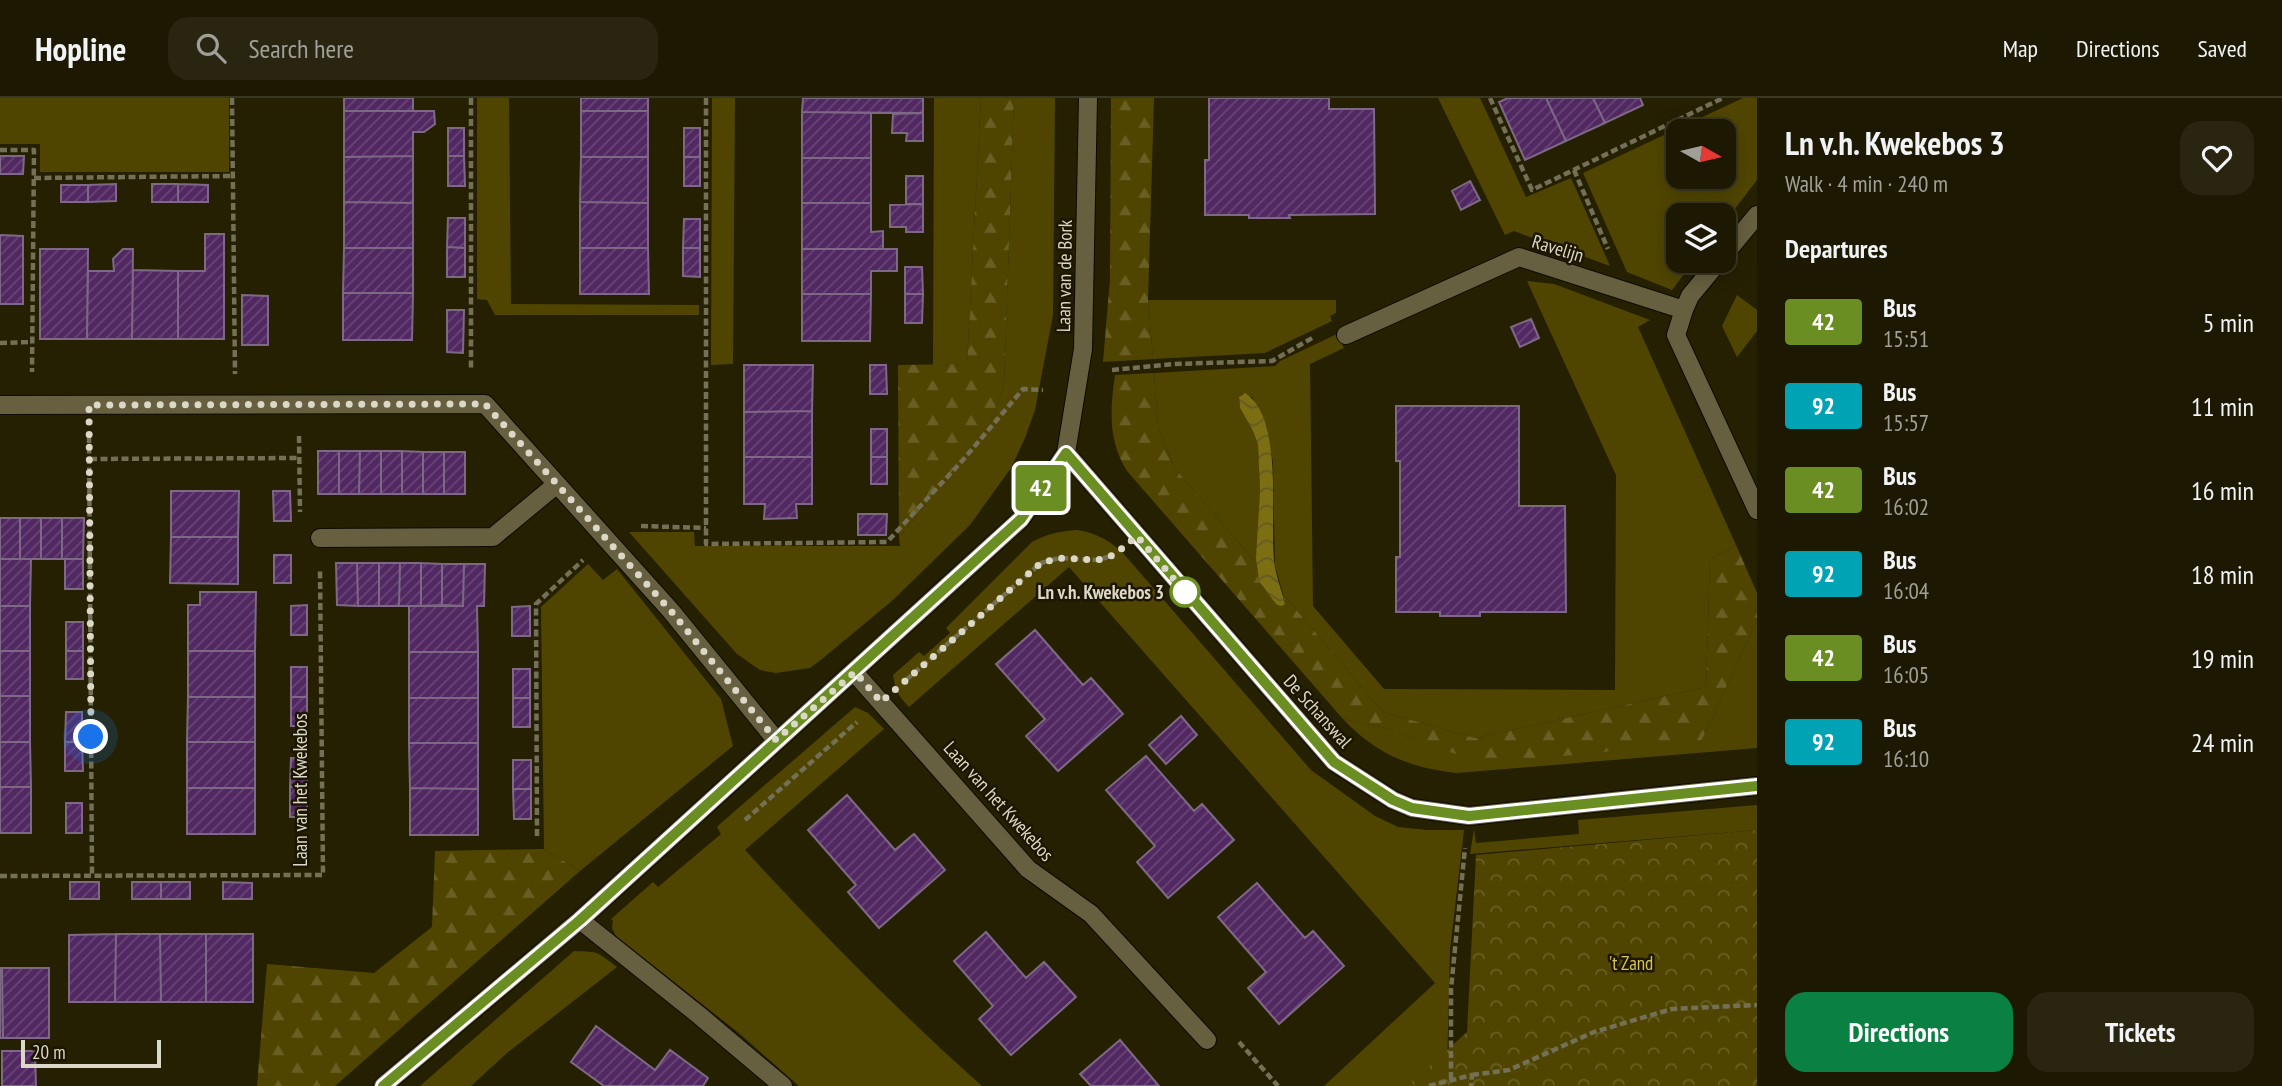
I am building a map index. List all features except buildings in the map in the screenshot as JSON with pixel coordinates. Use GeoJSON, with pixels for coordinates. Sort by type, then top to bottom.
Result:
{"type":"FeatureCollection","features":[{"type":"Feature","properties":{"kind":"street","name":"Laan van de Bork"},"geometry":{"type":"LineString","coordinates":[[1066,453],[1083,349],[1088,98]]}},
{"type":"Feature","properties":{"kind":"street"},"geometry":{"type":"LineString","coordinates":[[1736,240],[1757,215]]}},
{"type":"Feature","properties":{"kind":"street","name":"Ravelijn"},"geometry":{"type":"LineString","coordinates":[[1346,335],[1519,257],[1685,310]]}},
{"type":"Feature","properties":{"kind":"street"},"geometry":{"type":"LineString","coordinates":[[1709,273],[1690,296],[1676,335],[1757,510]]}},
{"type":"Feature","properties":{"kind":"street"},"geometry":{"type":"LineString","coordinates":[[0,405],[485,404],[671,611],[776,740]]}},
{"type":"Feature","properties":{"kind":"street"},"geometry":{"type":"LineString","coordinates":[[383,1086],[580,920],[1021,519],[1066,453]]}},
{"type":"Feature","properties":{"kind":"street","name":"De Schanswal"},"geometry":{"type":"LineString","coordinates":[[1066,453],[1334,762],[1393,800],[1412,808],[1469,816],[1757,786]]}},
{"type":"Feature","properties":{"kind":"street"},"geometry":{"type":"LineString","coordinates":[[320,538],[493,537],[557,484]]}},
{"type":"Feature","properties":{"kind":"street","name":"Laan van het Kwekebos"},"geometry":{"type":"LineString","coordinates":[[855,672],[1028,869],[1091,914],[1207,1040]]}},
{"type":"Feature","properties":{"kind":"street"},"geometry":{"type":"LineString","coordinates":[[580,920],[783,1086]]}},
{"type":"Feature","properties":{"kind":"path"},"geometry":{"type":"LineString","coordinates":[[232,98],[236,404]]}},
{"type":"Feature","properties":{"kind":"path"},"geometry":{"type":"LineString","coordinates":[[471,98],[471,403]]}},
{"type":"Feature","properties":{"kind":"path"},"geometry":{"type":"LineString","coordinates":[[706,98],[706,544],[887,542],[963,460],[1023,388],[1041,389],[1075,398]]}},
{"type":"Feature","properties":{"kind":"path"},"geometry":{"type":"LineString","coordinates":[[1490,98],[1532,190],[1723,98]]}},
{"type":"Feature","properties":{"kind":"path"},"geometry":{"type":"LineString","coordinates":[[0,150],[34,150],[32,405]]}},
{"type":"Feature","properties":{"kind":"path"},"geometry":{"type":"LineString","coordinates":[[1574,170],[1626,291]]}},
{"type":"Feature","properties":{"kind":"path"},"geometry":{"type":"LineString","coordinates":[[34,178],[232,176]]}},
{"type":"Feature","properties":{"kind":"path"},"geometry":{"type":"LineString","coordinates":[[1109,370],[1272,360],[1335,325],[1346,335]]}},
{"type":"Feature","properties":{"kind":"path"},"geometry":{"type":"LineString","coordinates":[[0,342],[32,342]]}},
{"type":"Feature","properties":{"kind":"path"},"geometry":{"type":"LineString","coordinates":[[298,404],[300,538],[320,538]]}},
{"type":"Feature","properties":{"kind":"path"},"geometry":{"type":"LineString","coordinates":[[89,405],[92,876]]}},
{"type":"Feature","properties":{"kind":"path"},"geometry":{"type":"LineString","coordinates":[[89,459],[299,458]]}},
{"type":"Feature","properties":{"kind":"path"},"geometry":{"type":"LineString","coordinates":[[537,836],[536,604],[619,525],[706,528]]}},
{"type":"Feature","properties":{"kind":"path"},"geometry":{"type":"LineString","coordinates":[[794,777],[1041,563],[1059,558],[1098,560],[1114,555],[1137,536]]}},
{"type":"Feature","properties":{"kind":"path","name":"Laan van het Kwekebos"},"geometry":{"type":"LineString","coordinates":[[0,876],[323,875],[320,538]]}},
{"type":"Feature","properties":{"kind":"path"},"geometry":{"type":"LineString","coordinates":[[1451,1079],[1451,989],[1469,816]]}},
{"type":"Feature","properties":{"kind":"path"},"geometry":{"type":"LineString","coordinates":[[1429,1086],[1451,1079],[1509,1070],[1594,1032],[1672,1009],[1757,1005]]}},
{"type":"Feature","properties":{"kind":"path"},"geometry":{"type":"LineString","coordinates":[[1207,1040],[1236,1040],[1278,1086]]}},
{"type":"Feature","properties":{"kind":"path"},"geometry":{"type":"LineString","coordinates":[[1471,1086],[1472,1075]]}},
{"type":"Feature","properties":{"kind":"green space"},"geometry":{"type":"Polygon","coordinates":[[[0,98],[229,98],[229,172],[40,172],[40,144],[0,144],[0,98]]]}},
{"type":"Feature","properties":{"kind":"green space"},"geometry":{"type":"Polygon","coordinates":[[[477,98],[509,98],[511,304],[699,305],[699,315],[495,315],[487,300],[477,299],[477,98]]]}},
{"type":"Feature","properties":{"kind":"green space"},"geometry":{"type":"Polygon","coordinates":[[[712,98],[735,98],[733,364],[711,365],[712,98]]]}},
{"type":"Feature","properties":{"kind":"green space"},"geometry":{"type":"Polygon","coordinates":[[[934,98],[981,98],[967,364],[933,365],[934,98]]]}},
{"type":"Feature","properties":{"kind":"green space"},"geometry":{"type":"Polygon","coordinates":[[[981,98],[1014,98],[1004,385],[989,426],[899,537],[898,365],[967,364],[981,98]]]}},
{"type":"Feature","properties":{"kind":"green space"},"geometry":{"type":"Polygon","coordinates":[[[1014,98],[1055,98],[1053,315],[1035,410],[1025,438],[1011,468],[970,525],[893,600],[810,668],[776,673],[760,670],[737,654],[629,532],[694,532],[695,546],[900,546],[899,537],[989,426],[1004,385],[1014,98]]]}},
{"type":"Feature","properties":{"kind":"green space"},"geometry":{"type":"Polygon","coordinates":[[[1111,98],[1154,98],[1148,300],[1153,359],[1103,362],[1110,279],[1111,98]]]}},
{"type":"Feature","properties":{"kind":"green space"},"geometry":{"type":"Polygon","coordinates":[[[1438,98],[1480,98],[1526,197],[1571,178],[1610,266],[1514,231],[1505,235],[1438,98]]]}},
{"type":"Feature","properties":{"kind":"green space"},"geometry":{"type":"Polygon","coordinates":[[[1743,98],[1757,98],[1757,180],[1736,207],[1736,203],[1666,203],[1666,273],[1685,273],[1672,290],[1627,272],[1583,173],[1666,134],[1666,189],[1736,189],[1736,119],[1698,119],[1743,98]]]}},
{"type":"Feature","properties":{"kind":"green space"},"geometry":{"type":"Polygon","coordinates":[[[1527,281],[1554,284],[1650,320],[1638,327],[1736,545],[1710,560],[1706,687],[1475,738],[1383,712],[1283,594],[1275,566],[1273,463],[1267,428],[1252,397],[1242,394],[1239,398],[1240,408],[1258,445],[1260,490],[1257,564],[1174,467],[1158,427],[1154,373],[1275,366],[1280,361],[1337,334],[1344,348],[1310,364],[1313,606],[1384,689],[1615,690],[1616,475],[1527,281]]]}},
{"type":"Feature","properties":{"kind":"green space"},"geometry":{"type":"Polygon","coordinates":[[[1737,295],[1757,310],[1757,331],[1737,357],[1722,326],[1737,295]]]}},
{"type":"Feature","properties":{"kind":"green space"},"geometry":{"type":"Polygon","coordinates":[[[1148,300],[1336,300],[1336,313],[1330,316],[1332,321],[1265,353],[1153,359],[1148,300]]]}},
{"type":"Feature","properties":{"kind":"green space"},"geometry":{"type":"Polygon","coordinates":[[[1154,373],[1158,427],[1174,467],[1257,564],[1259,581],[1285,604],[1283,594],[1383,712],[1475,738],[1706,687],[1710,560],[1736,545],[1757,593],[1757,620],[1701,742],[1486,764],[1390,729],[1343,719],[1127,471],[1116,448],[1112,424],[1115,375],[1154,373]]]}},
{"type":"Feature","properties":{"kind":"green space"},"geometry":{"type":"Polygon","coordinates":[[[1077,530],[1102,538],[1123,553],[1311,770],[1375,816],[1398,827],[1464,830],[1450,950],[1447,1068],[1412,1086],[1324,1086],[1435,983],[1069,567],[909,707],[899,695],[893,675],[919,652],[924,656],[950,633],[946,628],[1032,542],[1053,533],[1077,530]]]}},
{"type":"Feature","properties":{"kind":"green space"},"geometry":{"type":"Polygon","coordinates":[[[588,564],[603,580],[617,569],[721,699],[733,746],[580,871],[544,849],[541,607],[588,564]]]}},
{"type":"Feature","properties":{"kind":"green space"},"geometry":{"type":"Polygon","coordinates":[[[1757,620],[1757,748],[1457,773],[1424,767],[1395,757],[1368,741],[1343,719],[1390,729],[1417,741],[1701,742],[1757,620]]]}},
{"type":"Feature","properties":{"kind":"green space"},"geometry":{"type":"Polygon","coordinates":[[[855,707],[868,713],[884,729],[745,850],[860,971],[982,1086],[799,1086],[740,1034],[616,936],[612,928],[611,919],[653,882],[658,887],[721,834],[717,827],[720,824],[855,707]]]}},
{"type":"Feature","properties":{"kind":"green space"},"geometry":{"type":"Polygon","coordinates":[[[1757,805],[1757,830],[1470,854],[1474,829],[1476,843],[1579,834],[1578,820],[1757,805]]]}},
{"type":"Feature","properties":{"kind":"green space","name":"'t Zand"},"geometry":{"type":"Polygon","coordinates":[[[1757,830],[1757,1086],[1407,1086],[1467,1032],[1476,855],[1757,830]]]}},
{"type":"Feature","properties":{"kind":"green space"},"geometry":{"type":"Polygon","coordinates":[[[544,849],[580,871],[335,1086],[257,1086],[267,964],[374,973],[432,927],[435,851],[544,849]]]}},
{"type":"Feature","properties":{"kind":"green space"},"geometry":{"type":"Polygon","coordinates":[[[574,951],[597,953],[617,967],[507,1053],[471,1086],[420,1086],[574,951]]]}},
{"type":"Feature","properties":{"kind":"water"},"geometry":{"type":"Polygon","coordinates":[[[1245,393],[1258,406],[1271,448],[1273,548],[1285,604],[1282,606],[1277,605],[1259,581],[1256,558],[1260,491],[1258,445],[1240,408],[1239,397],[1245,393]]]}},
{"type":"Feature","properties":{"kind":"bus line","name":"42"},"geometry":{"type":"LineString","coordinates":[[383,1086],[580,920],[1021,519],[1066,453],[1334,762],[1393,800],[1412,808],[1469,816],[1757,786]]}},
{"type":"Feature","properties":{"kind":"place","name":"Ln v.h. Kwekebos 3"},"geometry":{"type":"Point","coordinates":[1185,592]}},
{"type":"Feature","properties":{"kind":"route"},"geometry":{"type":"LineString","coordinates":[[91,737],[89,405],[485,404],[671,611],[776,740],[855,672],[881,702],[1041,563],[1059,558],[1098,560],[1114,555],[1137,536],[1185,592]]}}]}
